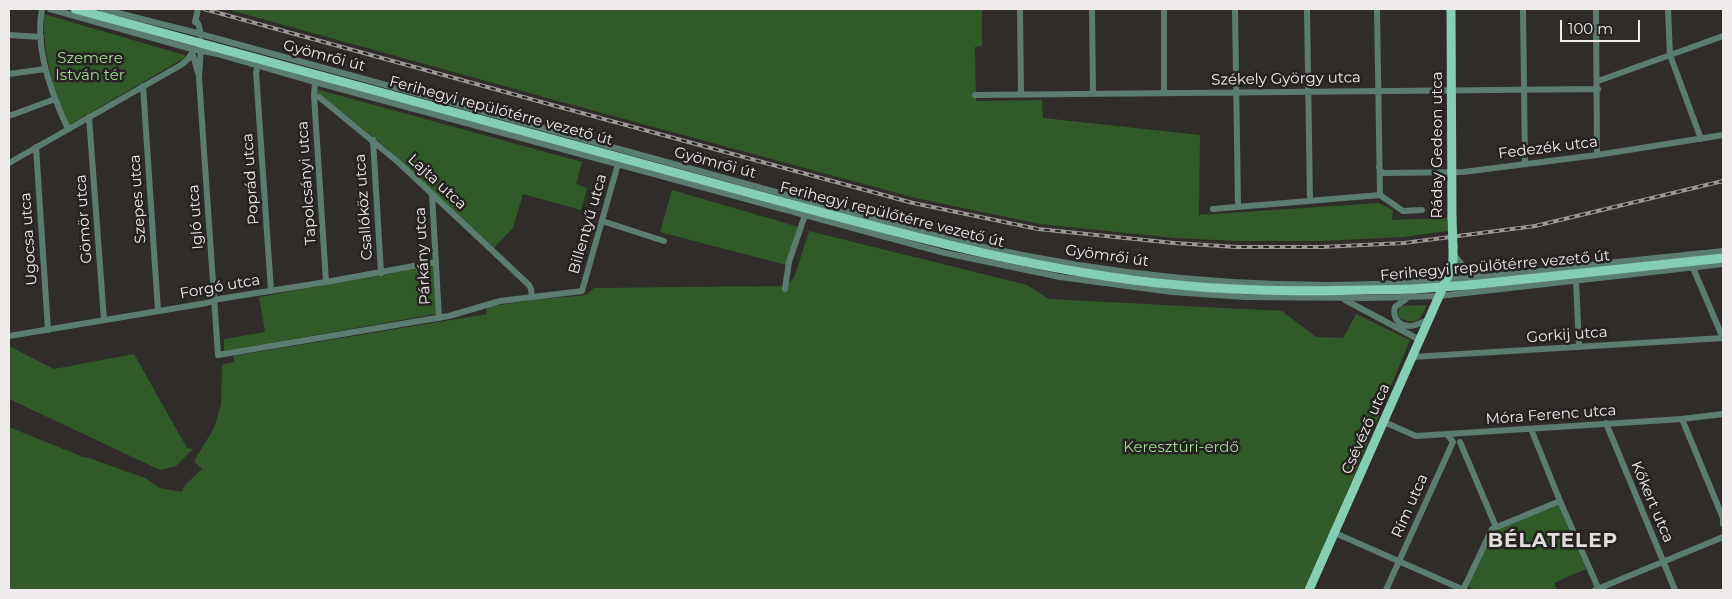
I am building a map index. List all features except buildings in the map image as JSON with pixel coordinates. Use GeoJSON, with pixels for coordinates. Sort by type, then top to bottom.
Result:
{"type":"FeatureCollection","features":[{"type":"Feature","properties":{"kind":"main road","name":"Ferihegyi repülőtérre vezető út"},"geometry":{"type":"LineString","coordinates":[[75,9],[917,238],[1033,264],[1119,278],[1178,285],[1238,289],[1330,291],[1417,285],[1469,288],[1723,258]]}},
{"type":"Feature","properties":{"kind":"main road","name":"Ráday Gedeon utca"},"geometry":{"type":"LineString","coordinates":[[1446,279],[1452,266],[1453,250],[1451,9]]}},
{"type":"Feature","properties":{"kind":"main road","name":"Csévéző utca"},"geometry":{"type":"LineString","coordinates":[[1309,590],[1446,279]]}},
{"type":"Feature","properties":{"kind":"street"},"geometry":{"type":"LineString","coordinates":[[42,9],[41,37],[45,69],[68,129]]}},
{"type":"Feature","properties":{"kind":"street","name":"Gyömrői út"},"geometry":{"type":"LineString","coordinates":[[50,9],[192,51],[201,50],[945,253],[1060,277],[1120,286],[1219,295],[1421,298],[1439,296],[1469,288],[1576,281],[1723,264]]}},
{"type":"Feature","properties":{"kind":"street","name":"Gyömrői út"},"geometry":{"type":"LineString","coordinates":[[102,9],[201,34],[916,231],[1038,259],[1118,271],[1256,283],[1417,285],[1446,279],[1723,251]]}},
{"type":"Feature","properties":{"kind":"street","name":"Igló utca"},"geometry":{"type":"LineString","coordinates":[[197,63],[201,50],[198,9]]}},
{"type":"Feature","properties":{"kind":"street"},"geometry":{"type":"LineString","coordinates":[[1020,9],[1021,94]]}},
{"type":"Feature","properties":{"kind":"street"},"geometry":{"type":"LineString","coordinates":[[1092,9],[1093,94]]}},
{"type":"Feature","properties":{"kind":"street"},"geometry":{"type":"LineString","coordinates":[[1164,9],[1164,93]]}},
{"type":"Feature","properties":{"kind":"street"},"geometry":{"type":"LineString","coordinates":[[1235,9],[1238,206]]}},
{"type":"Feature","properties":{"kind":"street"},"geometry":{"type":"LineString","coordinates":[[1308,9],[1310,201]]}},
{"type":"Feature","properties":{"kind":"street"},"geometry":{"type":"LineString","coordinates":[[1377,9],[1380,195]]}},
{"type":"Feature","properties":{"kind":"street"},"geometry":{"type":"LineString","coordinates":[[1523,9],[1525,164]]}},
{"type":"Feature","properties":{"kind":"street"},"geometry":{"type":"LineString","coordinates":[[1596,9],[1598,81],[1597,155]]}},
{"type":"Feature","properties":{"kind":"street"},"geometry":{"type":"LineString","coordinates":[[1668,9],[1670,55],[1701,139]]}},
{"type":"Feature","properties":{"kind":"street"},"geometry":{"type":"LineString","coordinates":[[184,30],[198,23],[219,40]]}},
{"type":"Feature","properties":{"kind":"street","name":"Igló utca"},"geometry":{"type":"LineString","coordinates":[[198,23],[193,32],[192,51],[197,63],[199,78],[218,355],[439,318]]}},
{"type":"Feature","properties":{"kind":"street"},"geometry":{"type":"LineString","coordinates":[[9,35],[41,37]]}},
{"type":"Feature","properties":{"kind":"street"},"geometry":{"type":"LineString","coordinates":[[1598,81],[1723,36]]}},
{"type":"Feature","properties":{"kind":"street"},"geometry":{"type":"LineString","coordinates":[[9,163],[181,64],[192,51]]}},
{"type":"Feature","properties":{"kind":"street"},"geometry":{"type":"LineString","coordinates":[[181,64],[197,63]]}},
{"type":"Feature","properties":{"kind":"street","name":"Poprád utca"},"geometry":{"type":"LineString","coordinates":[[258,66],[256,72],[271,291]]}},
{"type":"Feature","properties":{"kind":"street"},"geometry":{"type":"LineString","coordinates":[[9,74],[45,69]]}},
{"type":"Feature","properties":{"kind":"street","name":"Tapolcsányi utca"},"geometry":{"type":"LineString","coordinates":[[316,82],[314,95],[326,282]]}},
{"type":"Feature","properties":{"kind":"street","name":"Szepes utca"},"geometry":{"type":"LineString","coordinates":[[143,86],[158,311]]}},
{"type":"Feature","properties":{"kind":"street","name":"Székely György utca"},"geometry":{"type":"LineString","coordinates":[[975,95],[1524,88],[1598,89]]}},
{"type":"Feature","properties":{"kind":"street","name":"Lajta utca"},"geometry":{"type":"LineString","coordinates":[[314,95],[373,140],[432,194],[528,285],[531,289],[532,297]]}},
{"type":"Feature","properties":{"kind":"street"},"geometry":{"type":"LineString","coordinates":[[9,116],[55,99]]}},
{"type":"Feature","properties":{"kind":"street","name":"Gömör utca"},"geometry":{"type":"LineString","coordinates":[[89,117],[104,320]]}},
{"type":"Feature","properties":{"kind":"street","name":"Fedezék utca"},"geometry":{"type":"LineString","coordinates":[[1379,167],[1384,173],[1453,172],[1597,155],[1723,135]]}},
{"type":"Feature","properties":{"kind":"street","name":"Csallóköz utca"},"geometry":{"type":"LineString","coordinates":[[373,140],[381,272]]}},
{"type":"Feature","properties":{"kind":"street","name":"Ugocsa utca"},"geometry":{"type":"LineString","coordinates":[[36,148],[48,330]]}},
{"type":"Feature","properties":{"kind":"street","name":"Billentyű utca"},"geometry":{"type":"LineString","coordinates":[[532,297],[582,291],[618,164]]}},
{"type":"Feature","properties":{"kind":"street","name":"Párkány utca"},"geometry":{"type":"LineString","coordinates":[[432,194],[439,318]]}},
{"type":"Feature","properties":{"kind":"street"},"geometry":{"type":"LineString","coordinates":[[1213,209],[1380,195],[1403,211],[1422,210]]}},
{"type":"Feature","properties":{"kind":"street"},"geometry":{"type":"LineString","coordinates":[[785,289],[789,262],[804,215]]}},
{"type":"Feature","properties":{"kind":"street"},"geometry":{"type":"LineString","coordinates":[[602,221],[664,241]]}},
{"type":"Feature","properties":{"kind":"street"},"geometry":{"type":"LineString","coordinates":[[1453,250],[1462,266],[1480,277]]}},
{"type":"Feature","properties":{"kind":"street","name":"Forgó utca"},"geometry":{"type":"LineString","coordinates":[[9,336],[436,262]]}},
{"type":"Feature","properties":{"kind":"street"},"geometry":{"type":"LineString","coordinates":[[1693,268],[1723,338]]}},
{"type":"Feature","properties":{"kind":"street"},"geometry":{"type":"LineString","coordinates":[[1469,288],[1462,292],[1460,286],[1462,282],[1480,277]]}},
{"type":"Feature","properties":{"kind":"street"},"geometry":{"type":"LineString","coordinates":[[1576,281],[1579,347]]}},
{"type":"Feature","properties":{"kind":"street"},"geometry":{"type":"LineString","coordinates":[[1417,285],[1426,284],[1429,290],[1421,298]]}},
{"type":"Feature","properties":{"kind":"street"},"geometry":{"type":"LineString","coordinates":[[439,318],[486,304],[532,297]]}},
{"type":"Feature","properties":{"kind":"street","name":"Gyömrői út"},"geometry":{"type":"LineString","coordinates":[[1341,298],[1420,340]]}},
{"type":"Feature","properties":{"kind":"street"},"geometry":{"type":"LineString","coordinates":[[1408,298],[1394,308],[1393,314],[1395,318],[1408,326],[1429,319]]}},
{"type":"Feature","properties":{"kind":"street","name":"Gorkij utca"},"geometry":{"type":"LineString","coordinates":[[1412,357],[1723,338]]}},
{"type":"Feature","properties":{"kind":"street","name":"Móra Ferenc utca"},"geometry":{"type":"LineString","coordinates":[[1384,422],[1416,436],[1606,423],[1682,420],[1723,414]]}},
{"type":"Feature","properties":{"kind":"street"},"geometry":{"type":"LineString","coordinates":[[1682,420],[1723,518],[1723,524]]}},
{"type":"Feature","properties":{"kind":"street","name":"Kőkert utca"},"geometry":{"type":"LineString","coordinates":[[1606,423],[1675,590]]}},
{"type":"Feature","properties":{"kind":"street"},"geometry":{"type":"LineString","coordinates":[[1531,429],[1597,590],[1723,537]]}},
{"type":"Feature","properties":{"kind":"street","name":"Rím utca"},"geometry":{"type":"LineString","coordinates":[[1386,590],[1456,442],[1466,433]]}},
{"type":"Feature","properties":{"kind":"street"},"geometry":{"type":"LineString","coordinates":[[1447,434],[1456,442],[1498,526]]}},
{"type":"Feature","properties":{"kind":"street"},"geometry":{"type":"LineString","coordinates":[[1335,534],[1464,590],[1492,529],[1560,501]]}},
{"type":"Feature","properties":{"kind":"green space"},"geometry":{"type":"Polygon","coordinates":[[[226,9],[982,9],[982,46],[975,47],[976,101],[1042,100],[1043,118],[1200,135],[1199,215],[1378,203],[1393,210],[1392,220],[1447,218],[1448,231],[1403,237],[1323,241],[1236,241],[1174,238],[1040,224],[915,198],[226,9]]]}},
{"type":"Feature","properties":{"kind":"green space","name":"Szemere István tér"},"geometry":{"type":"Polygon","coordinates":[[[44,14],[186,57],[69,125],[50,71],[45,43],[44,14]]]}},
{"type":"Feature","properties":{"kind":"green space"},"geometry":{"type":"Polygon","coordinates":[[[316,89],[582,162],[576,184],[587,188],[581,210],[523,194],[513,228],[494,248],[383,145],[318,93],[316,89]]]}},
{"type":"Feature","properties":{"kind":"green space"},"geometry":{"type":"Polygon","coordinates":[[[672,190],[799,227],[786,265],[660,232],[672,190]]]}},
{"type":"Feature","properties":{"kind":"green space","name":"Keresztúri-erdő"},"geometry":{"type":"Polygon","coordinates":[[[809,231],[1027,285],[1049,299],[1282,311],[1316,337],[1343,338],[1356,314],[1410,340],[1330,534],[1304,590],[9,590],[9,427],[83,457],[145,478],[160,488],[182,492],[185,485],[202,469],[194,461],[214,428],[221,405],[222,365],[234,362],[233,356],[487,314],[486,307],[586,295],[594,288],[786,286],[794,278],[809,231]]]}},
{"type":"Feature","properties":{"kind":"green space"},"geometry":{"type":"Polygon","coordinates":[[[433,266],[436,314],[224,351],[224,339],[265,332],[259,297],[433,266]]]}},
{"type":"Feature","properties":{"kind":"green space"},"geometry":{"type":"Polygon","coordinates":[[[1427,305],[1420,318],[1415,321],[1400,318],[1398,314],[1400,307],[1403,306],[1427,305]]]}},
{"type":"Feature","properties":{"kind":"green space"},"geometry":{"type":"Polygon","coordinates":[[[9,346],[54,369],[134,354],[187,448],[193,449],[176,466],[160,470],[9,399],[9,346]]]}},
{"type":"Feature","properties":{"kind":"green space"},"geometry":{"type":"Polygon","coordinates":[[[1559,505],[1586,569],[1554,583],[1557,590],[1475,590],[1468,586],[1492,531],[1559,505]]]}},
{"type":"Feature","properties":{"kind":"railway"},"geometry":{"type":"LineString","coordinates":[[204,9],[913,203],[1038,229],[1174,243],[1236,247],[1322,247],[1404,243],[1535,226],[1723,181]]}},
{"type":"Feature","properties":{"kind":"district","name":"BÉLATELEP"},"geometry":{"type":"Point","coordinates":[1553,541]}}]}
